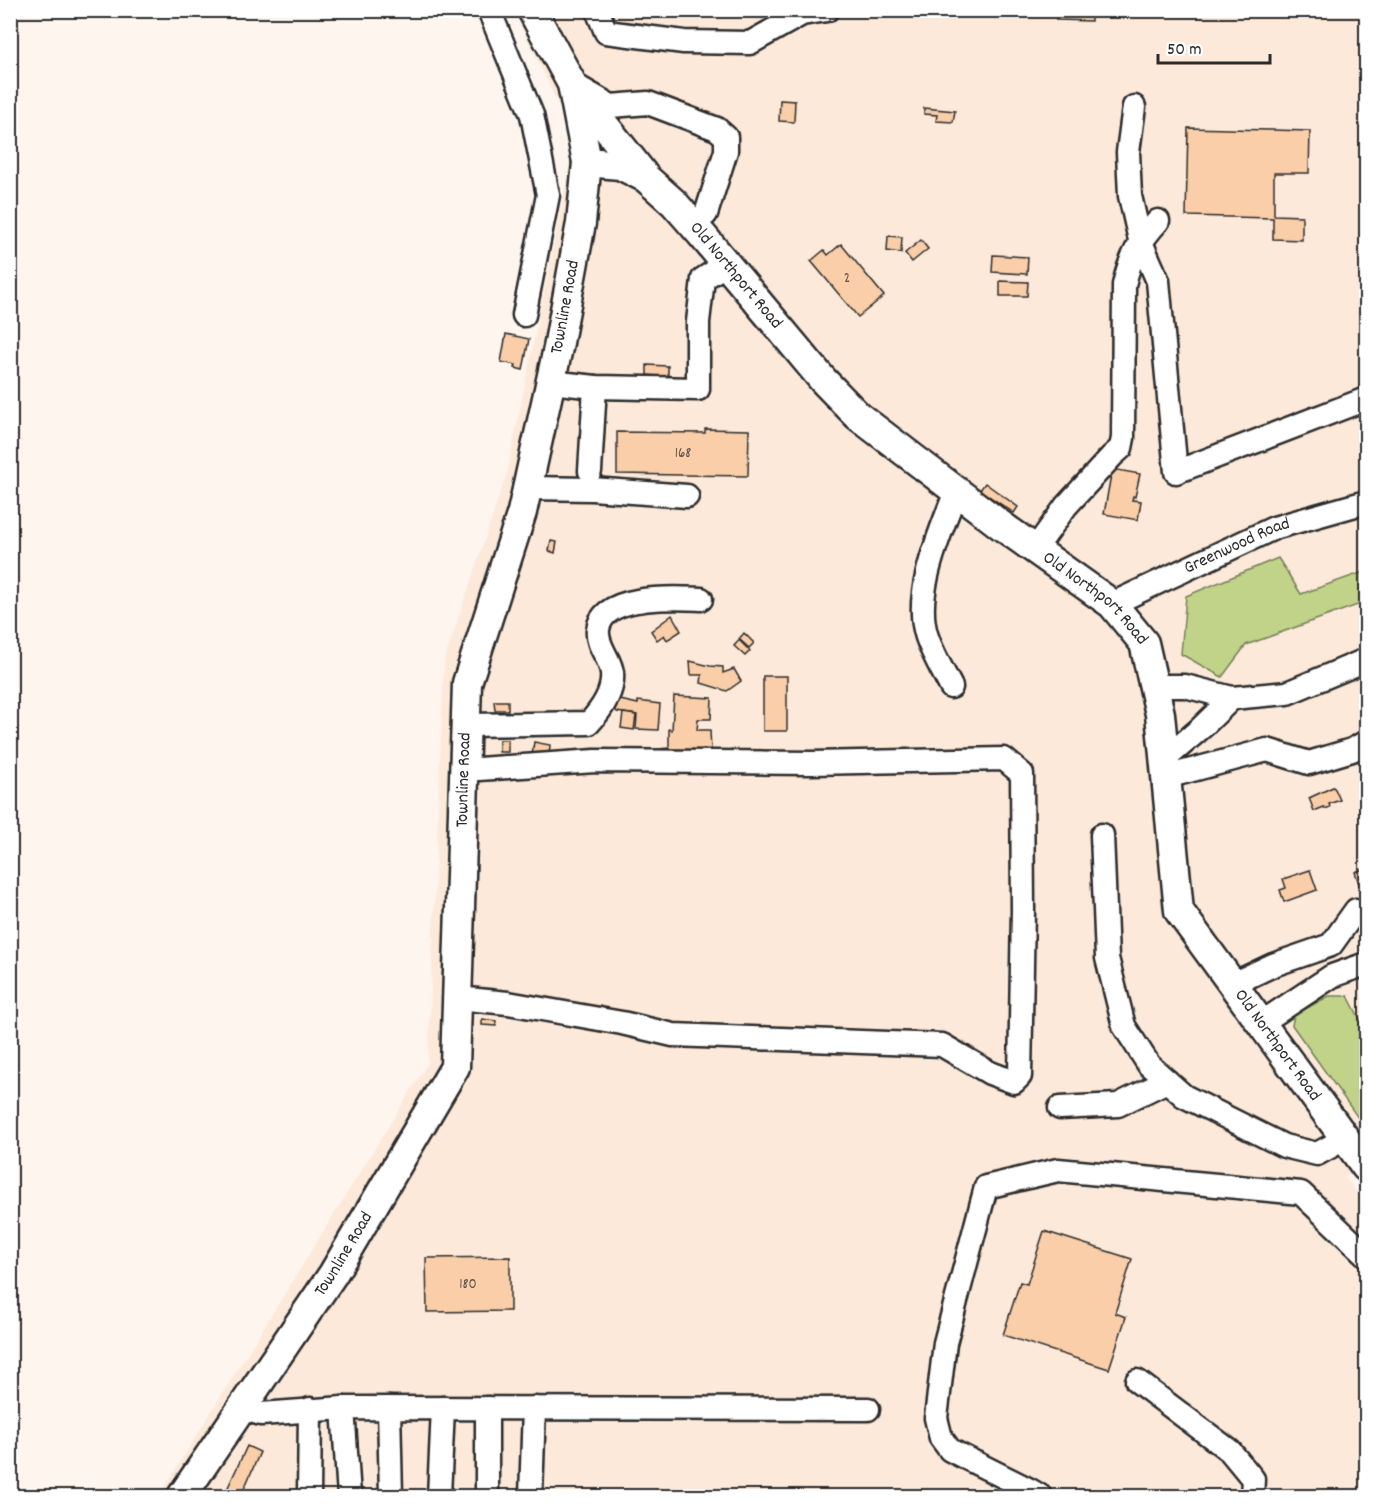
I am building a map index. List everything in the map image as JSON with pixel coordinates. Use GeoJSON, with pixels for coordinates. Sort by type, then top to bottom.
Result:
{"type":"FeatureCollection","features":[{"type":"Feature","properties":{"kind":"main road","name":"Townline Road"},"geometry":{"type":"LineString","coordinates":[[182,1497],[333,1274],[454,1067],[467,683],[522,512],[551,382],[582,223],[587,162],[572,84],[532,10]]}},
{"type":"Feature","properties":{"kind":"main road","name":"Old Northport Road"},"geometry":{"type":"LineString","coordinates":[[572,84],[646,178],[693,224],[823,380],[858,416],[956,491],[1112,604],[1144,643],[1160,714],[1179,911],[1366,1167]]}},
{"type":"Feature","properties":{"kind":"main road","name":"Old Northport Road"},"geometry":{"type":"LineString","coordinates":[[587,162],[620,165],[646,178]]}},
{"type":"Feature","properties":{"kind":"street"},"geometry":{"type":"LineString","coordinates":[[489,10],[532,115],[548,195],[524,315]]}},
{"type":"Feature","properties":{"kind":"street"},"geometry":{"type":"LineString","coordinates":[[597,10],[606,32],[684,42],[739,43],[750,43],[802,14],[827,10]]}},
{"type":"Feature","properties":{"kind":"street"},"geometry":{"type":"LineString","coordinates":[[572,84],[611,106],[648,103],[717,129],[726,137],[726,151],[706,214],[693,224]]}},
{"type":"Feature","properties":{"kind":"street"},"geometry":{"type":"LineString","coordinates":[[1134,107],[1128,152],[1130,196],[1140,240],[1158,281],[1176,471],[1366,399]]}},
{"type":"Feature","properties":{"kind":"street"},"geometry":{"type":"LineString","coordinates":[[1036,548],[1066,506],[1121,448],[1123,438],[1124,285],[1128,266],[1140,240],[1158,220]]}},
{"type":"Feature","properties":{"kind":"street"},"geometry":{"type":"LineString","coordinates":[[551,382],[595,387],[698,389],[698,322],[703,279],[726,264]]}},
{"type":"Feature","properties":{"kind":"street"},"geometry":{"type":"LineString","coordinates":[[591,471],[595,387]]}},
{"type":"Feature","properties":{"kind":"street"},"geometry":{"type":"LineString","coordinates":[[527,488],[592,489],[687,496]]}},
{"type":"Feature","properties":{"kind":"street"},"geometry":{"type":"LineString","coordinates":[[951,687],[927,636],[922,602],[933,551],[956,491]]}},
{"type":"Feature","properties":{"kind":"street","name":"Greenwood Road"},"geometry":{"type":"LineString","coordinates":[[1112,604],[1274,528],[1366,502]]}},
{"type":"Feature","properties":{"kind":"street"},"geometry":{"type":"LineString","coordinates":[[466,725],[590,723],[599,713],[608,696],[612,673],[601,648],[598,630],[604,614],[616,607],[636,601],[667,597],[701,599]]}},
{"type":"Feature","properties":{"kind":"street"},"geometry":{"type":"LineString","coordinates":[[1154,686],[1185,686],[1232,698],[1287,693],[1366,660]]}},
{"type":"Feature","properties":{"kind":"street"},"geometry":{"type":"LineString","coordinates":[[1166,768],[1201,728],[1232,698]]}},
{"type":"Feature","properties":{"kind":"street"},"geometry":{"type":"LineString","coordinates":[[1166,768],[1267,750],[1309,763],[1352,750],[1366,742]]}},
{"type":"Feature","properties":{"kind":"street"},"geometry":{"type":"LineString","coordinates":[[457,998],[508,1003],[622,1023],[673,1035],[942,1045],[990,1073],[1014,1082],[1020,1076],[1023,910],[1022,774],[1004,759],[812,763],[595,761],[464,770]]}},
{"type":"Feature","properties":{"kind":"street"},"geometry":{"type":"LineString","coordinates":[[1102,836],[1107,958],[1124,1026],[1149,1065],[1184,1096],[1284,1146],[1317,1154],[1346,1138]]}},
{"type":"Feature","properties":{"kind":"street"},"geometry":{"type":"LineString","coordinates":[[1233,984],[1330,945],[1356,910]]}},
{"type":"Feature","properties":{"kind":"street"},"geometry":{"type":"LineString","coordinates":[[1262,1023],[1332,976],[1366,964]]}},
{"type":"Feature","properties":{"kind":"street"},"geometry":{"type":"LineString","coordinates":[[1060,1108],[1119,1104],[1167,1081]]}},
{"type":"Feature","properties":{"kind":"street"},"geometry":{"type":"LineString","coordinates":[[1040,1497],[950,1450],[941,1438],[936,1418],[945,1343],[986,1187],[1058,1170],[1301,1193],[1366,1255]]}},
{"type":"Feature","properties":{"kind":"street"},"geometry":{"type":"LineString","coordinates":[[1137,1382],[1230,1451],[1253,1479],[1252,1497]]}},
{"type":"Feature","properties":{"kind":"street"},"geometry":{"type":"LineString","coordinates":[[241,1408],[261,1414],[343,1408],[868,1409]]}},
{"type":"Feature","properties":{"kind":"street"},"geometry":{"type":"LineString","coordinates":[[343,1408],[349,1497]]}},
{"type":"Feature","properties":{"kind":"street"},"geometry":{"type":"LineString","coordinates":[[389,1408],[391,1497]]}},
{"type":"Feature","properties":{"kind":"street"},"geometry":{"type":"LineString","coordinates":[[439,1497],[443,1408]]}},
{"type":"Feature","properties":{"kind":"street"},"geometry":{"type":"LineString","coordinates":[[487,1408],[488,1497]]}},
{"type":"Feature","properties":{"kind":"street"},"geometry":{"type":"LineString","coordinates":[[531,1497],[534,1408]]}},
{"type":"Feature","properties":{"kind":"street"},"geometry":{"type":"LineString","coordinates":[[309,1497],[310,1409]]}},
{"type":"Feature","properties":{"kind":"shaded area"},"geometry":{"type":"Polygon","coordinates":[[[514,11],[1366,11],[1366,1172],[1344,1176],[1366,1204],[1366,1496],[159,1496],[428,1063],[444,661],[507,473],[575,140],[514,11]]]}},
{"type":"Feature","properties":{"kind":"green space"},"geometry":{"type":"Polygon","coordinates":[[[1278,558],[1301,594],[1366,571],[1366,602],[1246,645],[1222,677],[1181,654],[1186,596],[1278,558]]]}},
{"type":"Feature","properties":{"kind":"green space"},"geometry":{"type":"Polygon","coordinates":[[[1329,996],[1348,996],[1366,1031],[1366,1129],[1292,1025],[1294,1015],[1329,996]]]}},
{"type":"Feature","properties":{"kind":"building"},"geometry":{"type":"Polygon","coordinates":[[[1056,10],[1091,10],[1091,21],[1056,20],[1056,10]]]}},
{"type":"Feature","properties":{"kind":"building"},"geometry":{"type":"Polygon","coordinates":[[[780,100],[795,101],[794,122],[779,121],[780,100]]]}},
{"type":"Feature","properties":{"kind":"building"},"geometry":{"type":"Polygon","coordinates":[[[924,108],[955,111],[953,122],[936,121],[937,115],[924,114],[924,108]]]}},
{"type":"Feature","properties":{"kind":"building"},"geometry":{"type":"Polygon","coordinates":[[[1188,128],[1310,131],[1309,173],[1274,173],[1274,215],[1302,216],[1302,240],[1273,239],[1273,218],[1186,216],[1188,128]]]}},
{"type":"Feature","properties":{"kind":"building"},"geometry":{"type":"Polygon","coordinates":[[[888,236],[902,237],[901,253],[887,251],[888,236]]]}},
{"type":"Feature","properties":{"kind":"building"},"geometry":{"type":"Polygon","coordinates":[[[921,240],[928,249],[912,262],[905,253],[921,240]]]}},
{"type":"Feature","properties":{"kind":"building"},"geometry":{"type":"Polygon","coordinates":[[[841,244],[884,296],[858,317],[811,261],[824,250],[828,255],[841,244]]]}},
{"type":"Feature","properties":{"kind":"building"},"geometry":{"type":"Polygon","coordinates":[[[993,255],[1028,257],[1027,274],[992,272],[993,255]]]}},
{"type":"Feature","properties":{"kind":"building"},"geometry":{"type":"Polygon","coordinates":[[[1000,281],[1028,282],[1027,296],[1000,296],[1000,281]]]}},
{"type":"Feature","properties":{"kind":"building"},"geometry":{"type":"Polygon","coordinates":[[[506,334],[529,339],[523,370],[515,368],[516,365],[501,362],[506,334]]]}},
{"type":"Feature","properties":{"kind":"building"},"geometry":{"type":"Polygon","coordinates":[[[647,365],[668,366],[668,377],[647,375],[647,365]]]}},
{"type":"Feature","properties":{"kind":"building"},"geometry":{"type":"Polygon","coordinates":[[[705,429],[749,430],[748,476],[617,474],[617,432],[705,433],[705,429]]]}},
{"type":"Feature","properties":{"kind":"building"},"geometry":{"type":"Polygon","coordinates":[[[1112,469],[1140,474],[1135,497],[1133,496],[1132,500],[1141,501],[1138,520],[1104,514],[1112,469]]]}},
{"type":"Feature","properties":{"kind":"building"},"geometry":{"type":"Polygon","coordinates":[[[985,483],[1018,507],[1014,513],[980,490],[985,483]]]}},
{"type":"Feature","properties":{"kind":"building"},"geometry":{"type":"Polygon","coordinates":[[[551,541],[557,542],[555,553],[549,551],[551,541]]]}},
{"type":"Feature","properties":{"kind":"building"},"geometry":{"type":"Polygon","coordinates":[[[1366,602],[1366,621],[1361,604],[1366,602]]]}},
{"type":"Feature","properties":{"kind":"building"},"geometry":{"type":"Polygon","coordinates":[[[672,615],[681,631],[667,640],[664,635],[657,640],[651,631],[672,615]]]}},
{"type":"Feature","properties":{"kind":"building"},"geometry":{"type":"Polygon","coordinates":[[[744,633],[754,643],[749,648],[739,639],[744,633]]]}},
{"type":"Feature","properties":{"kind":"building"},"geometry":{"type":"Polygon","coordinates":[[[739,640],[750,651],[745,656],[734,646],[739,640]]]}},
{"type":"Feature","properties":{"kind":"building"},"geometry":{"type":"Polygon","coordinates":[[[690,661],[723,667],[723,673],[734,669],[741,681],[727,691],[701,683],[702,675],[691,675],[690,661]]]}},
{"type":"Feature","properties":{"kind":"building"},"geometry":{"type":"Polygon","coordinates":[[[763,676],[787,676],[787,731],[763,731],[763,676]]]}},
{"type":"Feature","properties":{"kind":"building"},"geometry":{"type":"Polygon","coordinates":[[[674,696],[712,698],[711,719],[698,719],[697,730],[710,730],[711,751],[658,760],[658,749],[669,748],[669,729],[672,730],[674,696]]]}},
{"type":"Feature","properties":{"kind":"building"},"geometry":{"type":"Polygon","coordinates":[[[620,700],[638,704],[638,701],[660,704],[658,730],[636,729],[637,715],[617,712],[614,708],[614,702],[620,700]]]}},
{"type":"Feature","properties":{"kind":"building"},"geometry":{"type":"Polygon","coordinates":[[[494,701],[508,701],[508,710],[495,710],[494,701]]]}},
{"type":"Feature","properties":{"kind":"building"},"geometry":{"type":"Polygon","coordinates":[[[623,713],[636,715],[634,730],[621,728],[623,713]]]}},
{"type":"Feature","properties":{"kind":"building"},"geometry":{"type":"Polygon","coordinates":[[[499,740],[508,740],[508,752],[499,752],[499,740]]]}},
{"type":"Feature","properties":{"kind":"building"},"geometry":{"type":"Polygon","coordinates":[[[534,742],[550,745],[549,757],[532,755],[534,742]]]}},
{"type":"Feature","properties":{"kind":"building"},"geometry":{"type":"Polygon","coordinates":[[[1333,787],[1340,800],[1329,804],[1330,807],[1314,811],[1309,798],[1333,787]]]}},
{"type":"Feature","properties":{"kind":"building"},"geometry":{"type":"Polygon","coordinates":[[[1366,868],[1366,885],[1360,887],[1355,872],[1366,868]]]}},
{"type":"Feature","properties":{"kind":"building"},"geometry":{"type":"Polygon","coordinates":[[[1310,870],[1317,890],[1284,902],[1280,890],[1286,888],[1283,879],[1310,870]]]}},
{"type":"Feature","properties":{"kind":"building"},"geometry":{"type":"Polygon","coordinates":[[[482,1019],[496,1021],[496,1026],[482,1025],[482,1019]]]}},
{"type":"Feature","properties":{"kind":"building"},"geometry":{"type":"Polygon","coordinates":[[[1044,1231],[1132,1259],[1115,1313],[1126,1317],[1109,1369],[1003,1335],[1020,1282],[1027,1284],[1044,1231]]]}},
{"type":"Feature","properties":{"kind":"building"},"geometry":{"type":"Polygon","coordinates":[[[510,1257],[510,1311],[427,1312],[426,1258],[510,1257]]]}},
{"type":"Feature","properties":{"kind":"building"},"geometry":{"type":"Polygon","coordinates":[[[247,1446],[260,1452],[241,1496],[224,1496],[247,1446]]]}}]}
